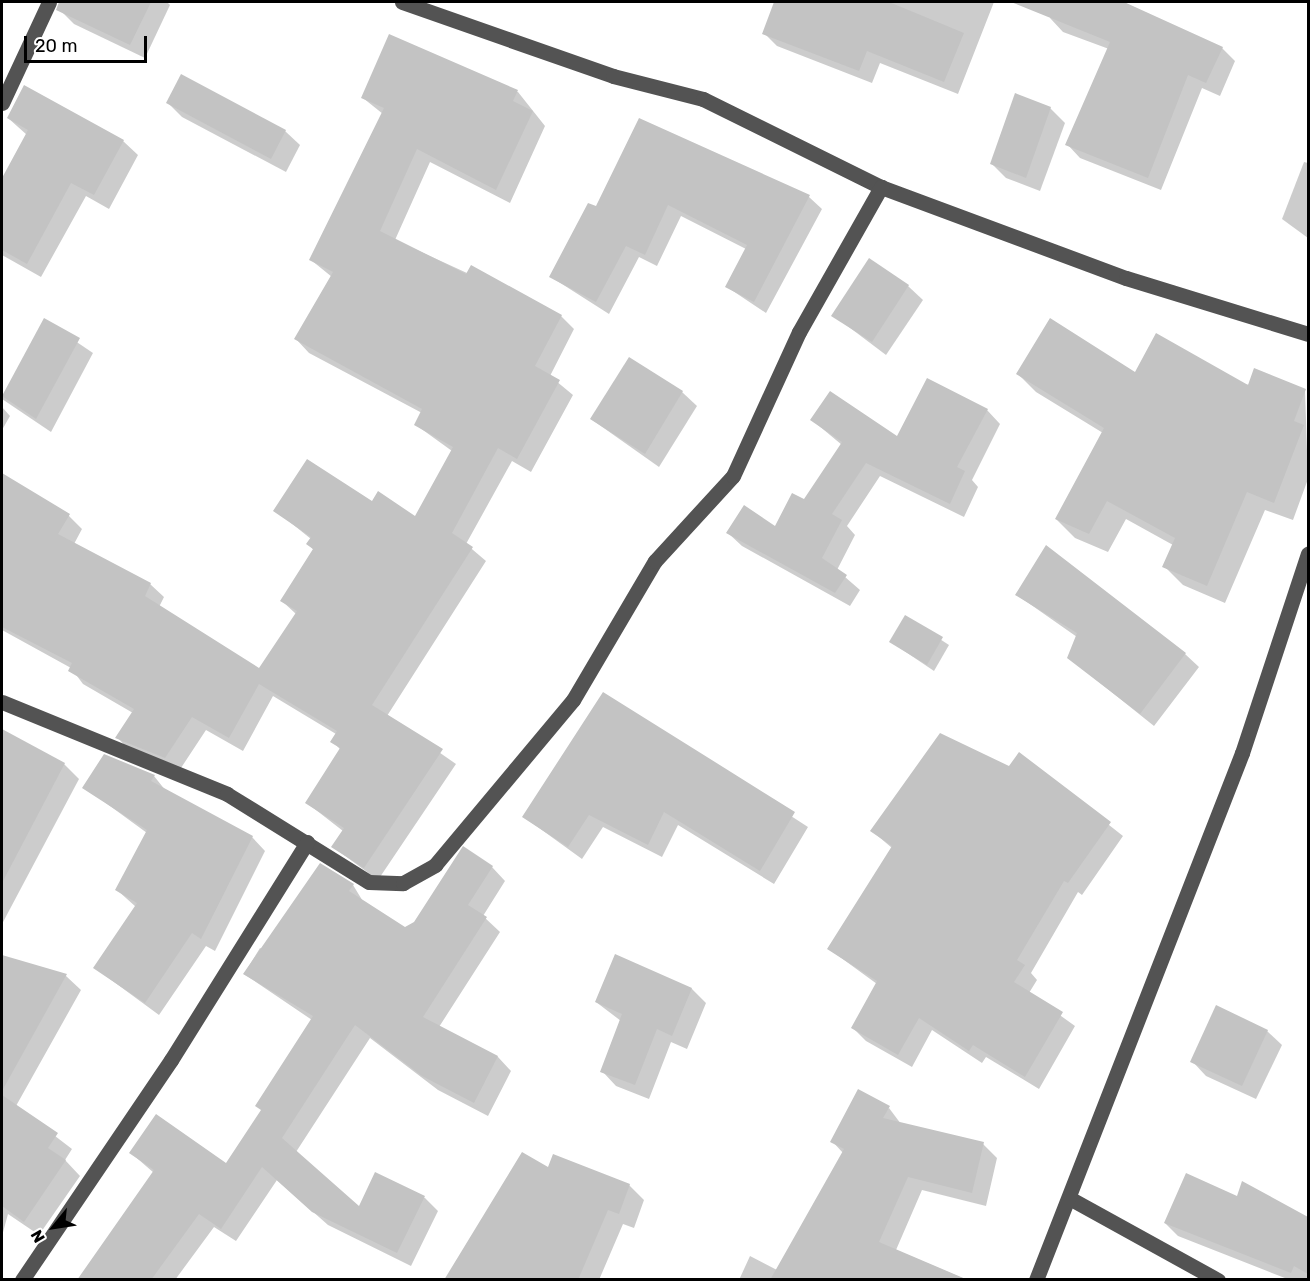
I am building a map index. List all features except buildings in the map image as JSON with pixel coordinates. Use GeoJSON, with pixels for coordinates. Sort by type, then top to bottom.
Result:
{"type":"FeatureCollection","features":[{"type":"Feature","properties":{"kind":"street"},"geometry":{"type":"LineString","coordinates":[[2,103],[49,2]]}},
{"type":"Feature","properties":{"kind":"street"},"geometry":{"type":"LineString","coordinates":[[402,2],[613,76],[703,99],[881,187],[1126,278],[1308,334]]}},
{"type":"Feature","properties":{"kind":"street"},"geometry":{"type":"LineString","coordinates":[[2,702],[226,794],[369,882],[403,883],[435,865],[573,699],[655,561],[733,476],[800,333],[881,187]]}},
{"type":"Feature","properties":{"kind":"street"},"geometry":{"type":"LineString","coordinates":[[1036,1280],[1071,1199],[1242,753],[1308,554]]}},
{"type":"Feature","properties":{"kind":"street"},"geometry":{"type":"LineString","coordinates":[[22,1280],[171,1060],[307,842]]}},
{"type":"Feature","properties":{"kind":"street"},"geometry":{"type":"LineString","coordinates":[[1071,1199],[1218,1280]]}}]}
